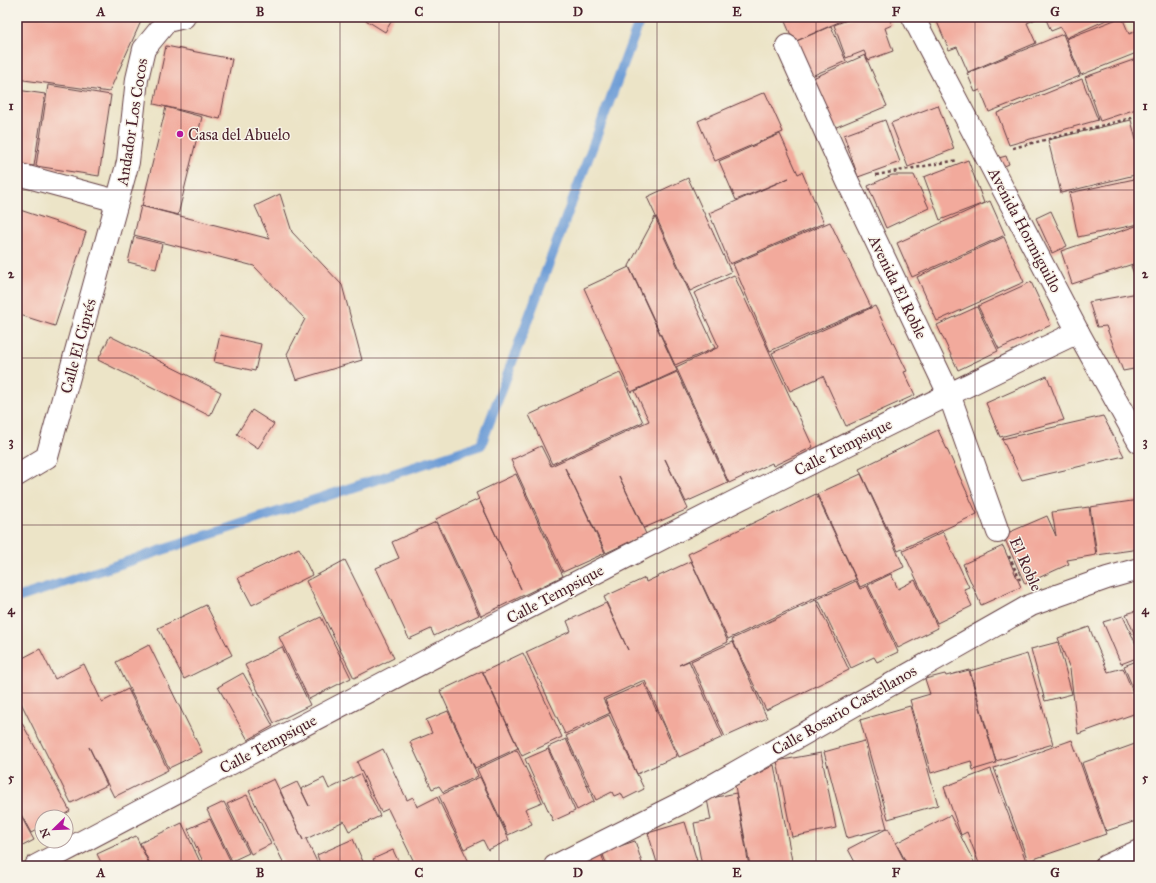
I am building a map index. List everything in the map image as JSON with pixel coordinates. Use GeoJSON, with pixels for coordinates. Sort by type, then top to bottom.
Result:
{"type":"FeatureCollection","features":[{"type":"Feature","properties":{"kind":"street","name":"Andador Los Cocos"},"geometry":{"type":"LineString","coordinates":[[118,201],[128,162],[137,79],[144,49],[167,21],[184,17]]}},
{"type":"Feature","properties":{"kind":"street","name":"Avenida Hormiguillo"},"geometry":{"type":"LineString","coordinates":[[913,17],[1078,332],[1139,442]]}},
{"type":"Feature","properties":{"kind":"street","name":"Avenida El Roble"},"geometry":{"type":"LineString","coordinates":[[787,46],[847,180],[949,394],[998,532]]}},
{"type":"Feature","properties":{"kind":"street"},"geometry":{"type":"LineString","coordinates":[[17,174],[118,201]]}},
{"type":"Feature","properties":{"kind":"street","name":"Calle El Ciprés"},"geometry":{"type":"LineString","coordinates":[[17,475],[47,456],[118,201]]}},
{"type":"Feature","properties":{"kind":"street","name":"Calle Tempsique"},"geometry":{"type":"LineString","coordinates":[[36,866],[615,562],[949,394],[1078,332]]}},
{"type":"Feature","properties":{"kind":"street","name":"Calle Rosario Castellanos"},"geometry":{"type":"LineString","coordinates":[[555,866],[687,800],[1031,605],[1108,578],[1139,569]]}},
{"type":"Feature","properties":{"kind":"street"},"geometry":{"type":"LineString","coordinates":[[1106,866],[1139,851]]}},
{"type":"Feature","properties":{"kind":"path","name":"El Roble"},"geometry":{"type":"LineString","coordinates":[[998,532],[1031,605]]}},
{"type":"Feature","properties":{"kind":"building"},"geometry":{"type":"Polygon","coordinates":[[[17,17],[143,17],[109,92],[17,79],[17,17]]]}},
{"type":"Feature","properties":{"kind":"building"},"geometry":{"type":"Polygon","coordinates":[[[361,17],[394,17],[385,32],[361,17]]]}},
{"type":"Feature","properties":{"kind":"building"},"geometry":{"type":"Polygon","coordinates":[[[783,17],[850,17],[794,42],[783,17]]]}},
{"type":"Feature","properties":{"kind":"building"},"geometry":{"type":"Polygon","coordinates":[[[855,17],[889,17],[892,25],[885,28],[893,51],[868,60],[864,51],[846,58],[834,25],[855,17]]]}},
{"type":"Feature","properties":{"kind":"building"},"geometry":{"type":"Polygon","coordinates":[[[935,17],[1040,17],[1027,23],[1036,43],[968,72],[957,47],[949,50],[935,17]]]}},
{"type":"Feature","properties":{"kind":"building"},"geometry":{"type":"Polygon","coordinates":[[[1045,17],[1113,17],[1066,38],[1061,27],[1051,31],[1045,17]]]}},
{"type":"Feature","properties":{"kind":"building"},"geometry":{"type":"Polygon","coordinates":[[[1122,17],[1129,34],[1139,30],[1139,52],[1081,75],[1066,39],[1122,17]]]}},
{"type":"Feature","properties":{"kind":"building"},"geometry":{"type":"Polygon","coordinates":[[[831,26],[846,61],[807,78],[792,43],[831,26]]]}},
{"type":"Feature","properties":{"kind":"building"},"geometry":{"type":"Polygon","coordinates":[[[1063,34],[1080,76],[989,112],[980,90],[975,92],[967,73],[1063,34]]]}},
{"type":"Feature","properties":{"kind":"building"},"geometry":{"type":"Polygon","coordinates":[[[166,46],[232,59],[220,119],[154,104],[166,46]]]}},
{"type":"Feature","properties":{"kind":"building"},"geometry":{"type":"Polygon","coordinates":[[[865,55],[887,106],[834,128],[813,78],[865,55]]]}},
{"type":"Feature","properties":{"kind":"building"},"geometry":{"type":"Polygon","coordinates":[[[1139,58],[1139,108],[1100,121],[1085,77],[1139,58]]]}},
{"type":"Feature","properties":{"kind":"building"},"geometry":{"type":"Polygon","coordinates":[[[1082,79],[1098,120],[1009,145],[997,113],[1082,79]]]}},
{"type":"Feature","properties":{"kind":"building"},"geometry":{"type":"Polygon","coordinates":[[[48,85],[111,95],[99,176],[36,166],[48,85]]]}},
{"type":"Feature","properties":{"kind":"building"},"geometry":{"type":"Polygon","coordinates":[[[17,90],[45,94],[34,166],[17,164],[17,90]]]}},
{"type":"Feature","properties":{"kind":"building"},"geometry":{"type":"Polygon","coordinates":[[[765,92],[783,132],[715,161],[698,121],[765,92]]]}},
{"type":"Feature","properties":{"kind":"building"},"geometry":{"type":"Polygon","coordinates":[[[938,105],[954,149],[908,167],[891,123],[938,105]]]}},
{"type":"Feature","properties":{"kind":"building"},"geometry":{"type":"Polygon","coordinates":[[[166,107],[202,117],[178,215],[142,206],[166,107]]]}},
{"type":"Feature","properties":{"kind":"building"},"geometry":{"type":"Polygon","coordinates":[[[885,120],[900,162],[858,177],[844,135],[885,120]]]}},
{"type":"Feature","properties":{"kind":"building"},"geometry":{"type":"Polygon","coordinates":[[[1131,120],[1139,152],[1139,174],[1061,193],[1048,140],[1131,120]]]}},
{"type":"Feature","properties":{"kind":"building"},"geometry":{"type":"Polygon","coordinates":[[[780,134],[798,174],[802,172],[824,223],[730,264],[709,213],[789,178],[736,200],[719,161],[780,134]]]}},
{"type":"Feature","properties":{"kind":"building"},"geometry":{"type":"Polygon","coordinates":[[[1006,156],[1009,164],[998,169],[995,159],[1006,156]]]}},
{"type":"Feature","properties":{"kind":"building"},"geometry":{"type":"Polygon","coordinates":[[[968,160],[984,203],[940,220],[924,177],[968,160]]]}},
{"type":"Feature","properties":{"kind":"building"},"geometry":{"type":"Polygon","coordinates":[[[892,175],[914,175],[929,208],[886,228],[868,186],[892,175]]]}},
{"type":"Feature","properties":{"kind":"building"},"geometry":{"type":"Polygon","coordinates":[[[688,178],[731,272],[690,291],[647,197],[688,178]]]}},
{"type":"Feature","properties":{"kind":"building"},"geometry":{"type":"Polygon","coordinates":[[[1139,178],[1139,224],[1078,237],[1069,193],[1139,178]]]}},
{"type":"Feature","properties":{"kind":"building"},"geometry":{"type":"Polygon","coordinates":[[[280,194],[292,232],[342,285],[362,360],[296,380],[287,354],[305,319],[254,266],[134,235],[141,206],[270,239],[255,206],[280,194]]]}},
{"type":"Feature","properties":{"kind":"building"},"geometry":{"type":"Polygon","coordinates":[[[990,201],[1005,235],[912,277],[897,243],[990,201]]]}},
{"type":"Feature","properties":{"kind":"building"},"geometry":{"type":"Polygon","coordinates":[[[17,209],[86,232],[55,326],[17,314],[17,209]]]}},
{"type":"Feature","properties":{"kind":"building"},"geometry":{"type":"Polygon","coordinates":[[[1051,211],[1067,246],[1052,253],[1036,218],[1051,211]]]}},
{"type":"Feature","properties":{"kind":"building"},"geometry":{"type":"Polygon","coordinates":[[[655,217],[715,348],[675,365],[629,266],[655,217]]]}},
{"type":"Feature","properties":{"kind":"building"},"geometry":{"type":"Polygon","coordinates":[[[830,222],[871,307],[770,351],[733,264],[830,222]]]}},
{"type":"Feature","properties":{"kind":"building"},"geometry":{"type":"Polygon","coordinates":[[[1139,225],[1139,262],[1072,284],[1061,251],[1139,225]]]}},
{"type":"Feature","properties":{"kind":"building"},"geometry":{"type":"Polygon","coordinates":[[[134,237],[162,244],[156,269],[128,262],[134,237]]]}},
{"type":"Feature","properties":{"kind":"building"},"geometry":{"type":"Polygon","coordinates":[[[1004,237],[1024,282],[937,321],[917,277],[1004,237]]]}},
{"type":"Feature","properties":{"kind":"building"},"geometry":{"type":"Polygon","coordinates":[[[1139,263],[1139,287],[1131,266],[1139,263]]]}},
{"type":"Feature","properties":{"kind":"building"},"geometry":{"type":"Polygon","coordinates":[[[629,267],[677,371],[631,392],[584,288],[629,267]]]}},
{"type":"Feature","properties":{"kind":"building"},"geometry":{"type":"Polygon","coordinates":[[[734,275],[813,447],[773,466],[772,463],[729,483],[676,367],[719,347],[694,293],[734,275]]]}},
{"type":"Feature","properties":{"kind":"building"},"geometry":{"type":"Polygon","coordinates":[[[1031,282],[1051,325],[999,349],[978,306],[1031,282]]]}},
{"type":"Feature","properties":{"kind":"building"},"geometry":{"type":"Polygon","coordinates":[[[1138,293],[1139,368],[1123,371],[1106,326],[1097,327],[1089,302],[1138,293]]]}},
{"type":"Feature","properties":{"kind":"building"},"geometry":{"type":"Polygon","coordinates":[[[875,306],[907,371],[904,372],[915,395],[846,426],[823,376],[790,391],[772,353],[875,306]]]}},
{"type":"Feature","properties":{"kind":"building"},"geometry":{"type":"Polygon","coordinates":[[[977,307],[998,351],[958,370],[937,325],[977,307]]]}},
{"type":"Feature","properties":{"kind":"building"},"geometry":{"type":"Polygon","coordinates":[[[220,335],[261,344],[255,371],[214,362],[220,335]]]}},
{"type":"Feature","properties":{"kind":"building"},"geometry":{"type":"Polygon","coordinates":[[[110,336],[221,392],[210,416],[98,360],[110,336]]]}},
{"type":"Feature","properties":{"kind":"building"},"geometry":{"type":"Polygon","coordinates":[[[1136,370],[1139,370],[1139,381],[1136,370]]]}},
{"type":"Feature","properties":{"kind":"building"},"geometry":{"type":"Polygon","coordinates":[[[677,372],[728,483],[686,502],[665,459],[688,509],[644,528],[619,476],[646,534],[606,553],[565,468],[605,553],[563,572],[511,460],[541,446],[551,466],[649,421],[635,391],[677,372]]]}},
{"type":"Feature","properties":{"kind":"building"},"geometry":{"type":"Polygon","coordinates":[[[620,373],[643,422],[552,464],[529,415],[620,373]]]}},
{"type":"Feature","properties":{"kind":"building"},"geometry":{"type":"Polygon","coordinates":[[[1047,376],[1064,420],[1000,437],[986,403],[1047,376]]]}},
{"type":"Feature","properties":{"kind":"building"},"geometry":{"type":"Polygon","coordinates":[[[252,410],[274,424],[258,448],[237,434],[252,410]]]}},
{"type":"Feature","properties":{"kind":"building"},"geometry":{"type":"Polygon","coordinates":[[[1103,416],[1124,456],[1022,480],[1002,439],[1103,416]]]}},
{"type":"Feature","properties":{"kind":"building"},"geometry":{"type":"Polygon","coordinates":[[[938,430],[977,514],[898,551],[859,469],[938,430]]]}},
{"type":"Feature","properties":{"kind":"building"},"geometry":{"type":"Polygon","coordinates":[[[516,474],[563,576],[481,616],[436,519],[479,499],[476,493],[516,474]]]}},
{"type":"Feature","properties":{"kind":"building"},"geometry":{"type":"Polygon","coordinates":[[[861,474],[904,567],[860,587],[817,494],[861,474]]]}},
{"type":"Feature","properties":{"kind":"building"},"geometry":{"type":"Polygon","coordinates":[[[816,494],[856,579],[728,639],[688,554],[816,494]]]}},
{"type":"Feature","properties":{"kind":"building"},"geometry":{"type":"Polygon","coordinates":[[[1139,500],[1139,549],[1097,555],[1090,507],[1139,500]]]}},
{"type":"Feature","properties":{"kind":"building"},"geometry":{"type":"Polygon","coordinates":[[[1089,507],[1096,555],[1067,560],[1069,564],[1025,584],[1003,535],[1047,516],[1056,536],[1052,512],[1089,507]]]}},
{"type":"Feature","properties":{"kind":"building"},"geometry":{"type":"Polygon","coordinates":[[[436,522],[479,615],[434,636],[431,629],[409,639],[376,568],[399,558],[392,542],[436,522]]]}},
{"type":"Feature","properties":{"kind":"building"},"geometry":{"type":"Polygon","coordinates":[[[943,532],[969,587],[964,589],[972,606],[937,623],[903,551],[943,532]]]}},
{"type":"Feature","properties":{"kind":"building"},"geometry":{"type":"Polygon","coordinates":[[[1003,546],[1021,587],[981,605],[963,564],[1003,546]]]}},
{"type":"Feature","properties":{"kind":"building"},"geometry":{"type":"Polygon","coordinates":[[[299,548],[312,575],[252,605],[238,578],[299,548]]]}},
{"type":"Feature","properties":{"kind":"building"},"geometry":{"type":"Polygon","coordinates":[[[345,560],[394,658],[354,678],[306,581],[345,560]]]}},
{"type":"Feature","properties":{"kind":"building"},"geometry":{"type":"Polygon","coordinates":[[[691,561],[728,642],[679,665],[689,661],[723,737],[679,757],[645,681],[603,699],[610,713],[565,734],[526,652],[571,631],[567,621],[606,603],[628,650],[604,597],[645,578],[646,582],[691,561]]]}},
{"type":"Feature","properties":{"kind":"building"},"geometry":{"type":"Polygon","coordinates":[[[891,574],[898,589],[915,580],[938,628],[898,648],[868,585],[891,574]]]}},
{"type":"Feature","properties":{"kind":"building"},"geometry":{"type":"Polygon","coordinates":[[[856,581],[860,589],[867,586],[898,652],[877,662],[874,657],[851,668],[818,599],[856,581]]]}},
{"type":"Feature","properties":{"kind":"building"},"geometry":{"type":"Polygon","coordinates":[[[816,600],[849,670],[766,710],[732,639],[816,600]]]}},
{"type":"Feature","properties":{"kind":"building"},"geometry":{"type":"Polygon","coordinates":[[[206,605],[232,655],[184,679],[158,628],[206,605]]]}},
{"type":"Feature","properties":{"kind":"building"},"geometry":{"type":"Polygon","coordinates":[[[1139,610],[1139,645],[1126,614],[1139,610]]]}},
{"type":"Feature","properties":{"kind":"building"},"geometry":{"type":"Polygon","coordinates":[[[1123,616],[1139,651],[1139,657],[1121,664],[1103,622],[1123,616]]]}},
{"type":"Feature","properties":{"kind":"building"},"geometry":{"type":"Polygon","coordinates":[[[321,617],[351,678],[309,699],[279,637],[321,617]]]}},
{"type":"Feature","properties":{"kind":"building"},"geometry":{"type":"Polygon","coordinates":[[[1089,627],[1108,672],[1123,668],[1139,707],[1139,712],[1078,734],[1070,669],[1058,638],[1089,627]]]}},
{"type":"Feature","properties":{"kind":"building"},"geometry":{"type":"Polygon","coordinates":[[[733,642],[767,718],[725,737],[691,661],[733,642]]]}},
{"type":"Feature","properties":{"kind":"building"},"geometry":{"type":"Polygon","coordinates":[[[1058,642],[1072,694],[1045,701],[1031,649],[1058,642]]]}},
{"type":"Feature","properties":{"kind":"building"},"geometry":{"type":"Polygon","coordinates":[[[149,645],[202,752],[169,768],[116,662],[149,645]]]}},
{"type":"Feature","properties":{"kind":"building"},"geometry":{"type":"Polygon","coordinates":[[[282,647],[310,705],[274,723],[245,665],[282,647]]]}},
{"type":"Feature","properties":{"kind":"building"},"geometry":{"type":"Polygon","coordinates":[[[40,649],[55,679],[84,664],[102,702],[128,689],[168,770],[114,797],[89,747],[107,785],[71,803],[17,695],[17,661],[40,649]]]}},
{"type":"Feature","properties":{"kind":"building"},"geometry":{"type":"Polygon","coordinates":[[[523,653],[562,737],[522,756],[483,672],[523,653]]]}},
{"type":"Feature","properties":{"kind":"building"},"geometry":{"type":"Polygon","coordinates":[[[1027,654],[1053,744],[996,761],[970,671],[1027,654]]]}},
{"type":"Feature","properties":{"kind":"building"},"geometry":{"type":"Polygon","coordinates":[[[1139,660],[1139,703],[1124,666],[1139,660]]]}},
{"type":"Feature","properties":{"kind":"building"},"geometry":{"type":"Polygon","coordinates":[[[969,670],[996,763],[973,770],[971,761],[931,773],[910,700],[930,694],[925,679],[945,674],[946,676],[969,670]]]}},
{"type":"Feature","properties":{"kind":"building"},"geometry":{"type":"Polygon","coordinates":[[[482,671],[518,748],[475,768],[440,691],[482,671]]]}},
{"type":"Feature","properties":{"kind":"building"},"geometry":{"type":"Polygon","coordinates":[[[243,673],[273,726],[248,740],[218,687],[243,673]]]}},
{"type":"Feature","properties":{"kind":"building"},"geometry":{"type":"Polygon","coordinates":[[[644,683],[677,756],[637,774],[605,700],[644,683]]]}},
{"type":"Feature","properties":{"kind":"building"},"geometry":{"type":"Polygon","coordinates":[[[910,706],[938,805],[888,819],[860,720],[910,706]]]}},
{"type":"Feature","properties":{"kind":"building"},"geometry":{"type":"Polygon","coordinates":[[[448,711],[478,776],[443,792],[439,786],[432,789],[410,742],[432,733],[426,720],[448,711]]]}},
{"type":"Feature","properties":{"kind":"building"},"geometry":{"type":"Polygon","coordinates":[[[17,714],[69,809],[34,809],[34,831],[31,833],[17,807],[17,714]]]}},
{"type":"Feature","properties":{"kind":"building"},"geometry":{"type":"Polygon","coordinates":[[[609,715],[644,789],[624,799],[621,793],[614,796],[612,792],[596,800],[566,736],[609,715]]]}},
{"type":"Feature","properties":{"kind":"building"},"geometry":{"type":"Polygon","coordinates":[[[566,739],[594,801],[577,810],[548,747],[566,739]]]}},
{"type":"Feature","properties":{"kind":"building"},"geometry":{"type":"Polygon","coordinates":[[[1072,740],[1106,834],[1028,861],[994,768],[1072,740]]]}},
{"type":"Feature","properties":{"kind":"building"},"geometry":{"type":"Polygon","coordinates":[[[864,741],[887,828],[847,838],[824,752],[864,741]]]}},
{"type":"Feature","properties":{"kind":"building"},"geometry":{"type":"Polygon","coordinates":[[[1135,744],[1139,757],[1139,820],[1106,831],[1082,763],[1135,744]]]}},
{"type":"Feature","properties":{"kind":"building"},"geometry":{"type":"Polygon","coordinates":[[[383,749],[407,800],[413,797],[417,807],[437,797],[471,866],[416,866],[388,809],[381,812],[357,762],[383,749]]]}},
{"type":"Feature","properties":{"kind":"building"},"geometry":{"type":"Polygon","coordinates":[[[548,749],[575,811],[553,821],[525,759],[548,749]]]}},
{"type":"Feature","properties":{"kind":"building"},"geometry":{"type":"Polygon","coordinates":[[[517,750],[542,802],[525,809],[532,824],[508,835],[477,769],[517,750]]]}},
{"type":"Feature","properties":{"kind":"building"},"geometry":{"type":"Polygon","coordinates":[[[821,753],[836,828],[792,837],[777,761],[821,753]]]}},
{"type":"Feature","properties":{"kind":"building"},"geometry":{"type":"Polygon","coordinates":[[[774,765],[793,866],[750,866],[735,786],[774,765]]]}},
{"type":"Feature","properties":{"kind":"building"},"geometry":{"type":"Polygon","coordinates":[[[991,769],[1028,866],[980,866],[967,832],[961,835],[944,787],[991,769]]]}},
{"type":"Feature","properties":{"kind":"building"},"geometry":{"type":"Polygon","coordinates":[[[360,774],[380,816],[349,831],[344,821],[306,839],[317,862],[309,866],[285,866],[249,791],[274,779],[303,840],[280,790],[297,782],[309,806],[301,789],[324,778],[329,789],[360,774]]]}},
{"type":"Feature","properties":{"kind":"building"},"geometry":{"type":"Polygon","coordinates":[[[480,777],[509,840],[488,850],[483,840],[464,849],[439,796],[480,777]]]}},
{"type":"Feature","properties":{"kind":"building"},"geometry":{"type":"Polygon","coordinates":[[[736,793],[749,866],[702,866],[694,823],[711,820],[707,799],[736,793]]]}},
{"type":"Feature","properties":{"kind":"building"},"geometry":{"type":"Polygon","coordinates":[[[247,795],[271,844],[251,854],[227,804],[247,795]]]}},
{"type":"Feature","properties":{"kind":"building"},"geometry":{"type":"Polygon","coordinates":[[[224,802],[249,853],[232,861],[207,810],[224,802]]]}},
{"type":"Feature","properties":{"kind":"building"},"geometry":{"type":"Polygon","coordinates":[[[17,809],[34,840],[17,849],[17,809]]]}},
{"type":"Feature","properties":{"kind":"building"},"geometry":{"type":"Polygon","coordinates":[[[950,815],[976,866],[908,866],[896,843],[950,815]]]}},
{"type":"Feature","properties":{"kind":"building"},"geometry":{"type":"Polygon","coordinates":[[[210,819],[230,860],[218,866],[205,866],[188,829],[210,819]]]}},
{"type":"Feature","properties":{"kind":"building"},"geometry":{"type":"Polygon","coordinates":[[[685,822],[697,861],[680,866],[658,866],[648,833],[685,822]]]}},
{"type":"Feature","properties":{"kind":"building"},"geometry":{"type":"Polygon","coordinates":[[[182,823],[202,866],[151,866],[140,843],[182,823]]]}},
{"type":"Feature","properties":{"kind":"building"},"geometry":{"type":"Polygon","coordinates":[[[888,828],[907,866],[857,866],[848,849],[888,828]]]}},
{"type":"Feature","properties":{"kind":"building"},"geometry":{"type":"Polygon","coordinates":[[[136,836],[150,866],[103,866],[97,854],[136,836]]]}},
{"type":"Feature","properties":{"kind":"building"},"geometry":{"type":"Polygon","coordinates":[[[353,839],[365,866],[321,866],[317,855],[353,839]]]}},
{"type":"Feature","properties":{"kind":"building"},"geometry":{"type":"Polygon","coordinates":[[[635,841],[643,866],[607,866],[602,852],[635,841]]]}},
{"type":"Feature","properties":{"kind":"building"},"geometry":{"type":"Polygon","coordinates":[[[393,850],[400,865],[376,866],[373,859],[393,850]]]}},
{"type":"Feature","properties":{"kind":"building"},"geometry":{"type":"Polygon","coordinates":[[[601,853],[605,866],[563,866],[601,853]]]}},
{"type":"Feature","properties":{"kind":"waterway"},"geometry":{"type":"LineString","coordinates":[[17,598],[481,445],[641,17]]}},
{"type":"Feature","properties":{"kind":"place","name":"Casa del Abuelo"},"geometry":{"type":"Point","coordinates":[180,134]}}]}
